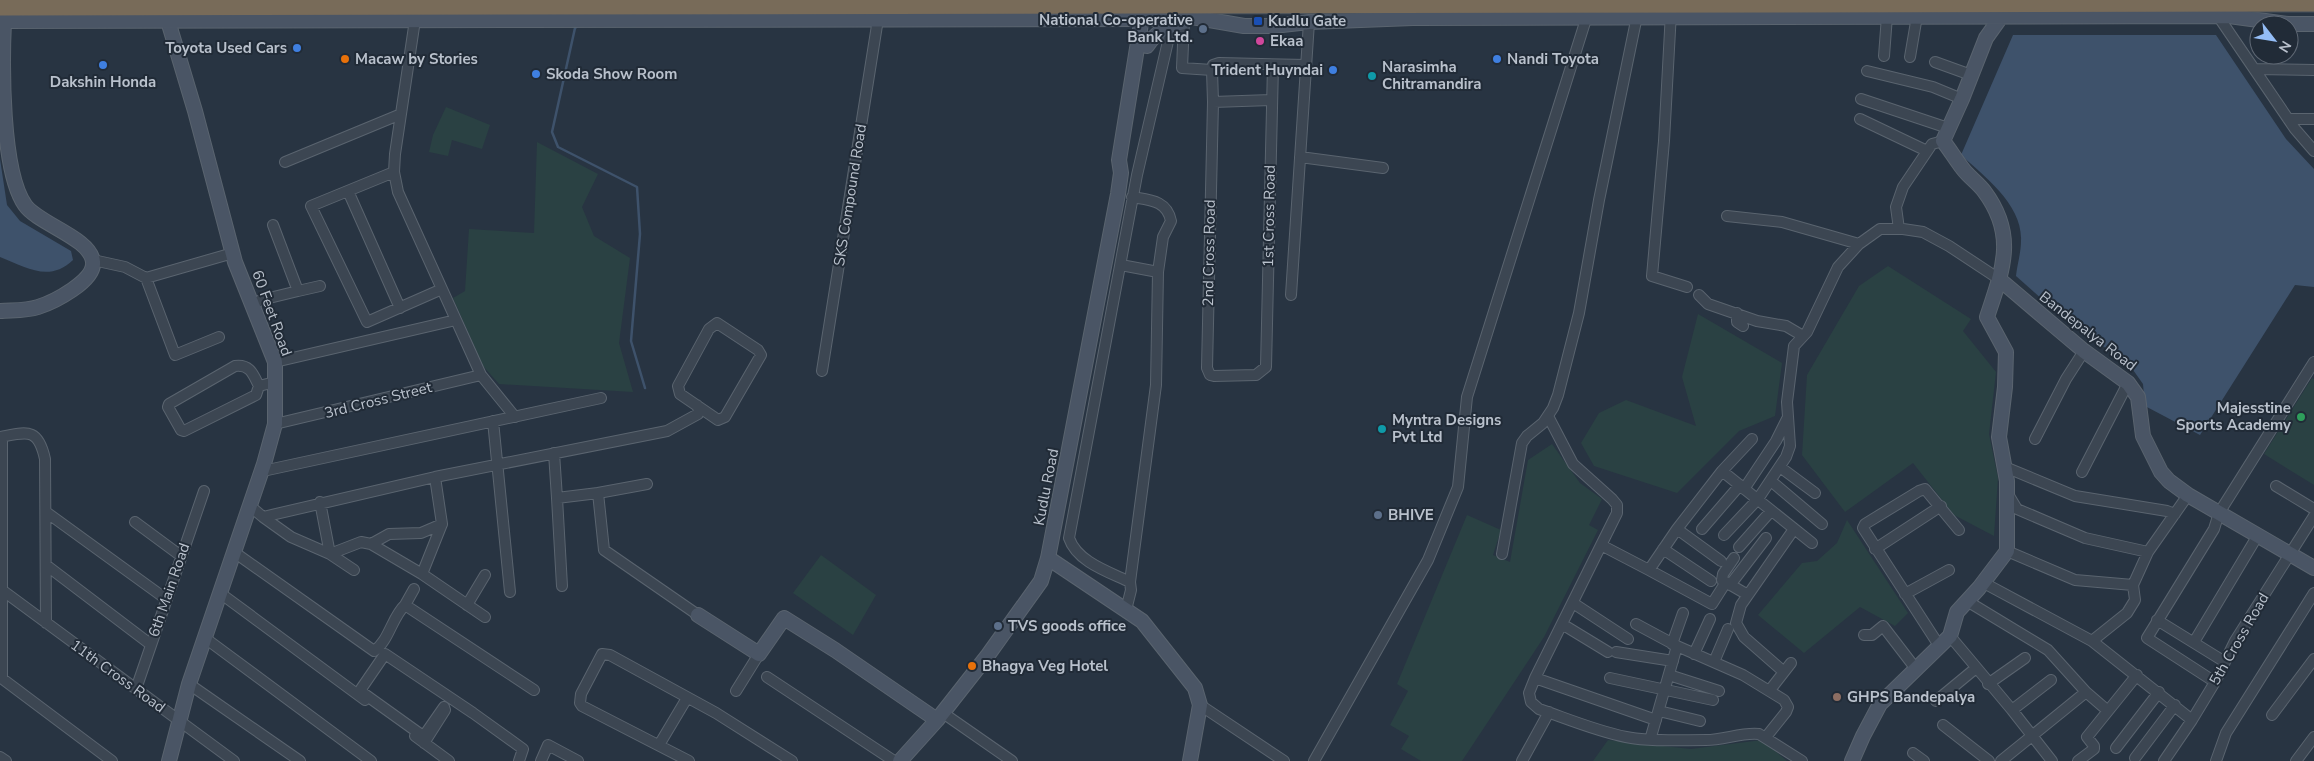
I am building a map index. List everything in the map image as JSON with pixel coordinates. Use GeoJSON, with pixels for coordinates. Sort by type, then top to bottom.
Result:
{"type":"FeatureCollection","features":[{"type":"Feature","properties":{"kind":"highway"},"geometry":{"type":"LineString","coordinates":[[0,2],[731,0]]}},
{"type":"Feature","properties":{"kind":"highway"},"geometry":{"type":"LineString","coordinates":[[1,16],[940,11],[1147,7],[1671,9],[2001,7],[2314,2]]}},
{"type":"Feature","properties":{"kind":"street"},"geometry":{"type":"LineString","coordinates":[[1147,7],[1244,26],[1413,18],[1637,16],[1671,9],[1983,18],[2001,7],[2218,16],[2288,24],[2314,24]]}},
{"type":"Feature","properties":{"kind":"street","name":"Kudlu Road"},"geometry":{"type":"LineString","coordinates":[[900,761],[940,716],[1041,581],[1048,558],[1121,176],[1128,162],[1147,46],[1147,7]]}},
{"type":"Feature","properties":{"kind":"street","name":"Kudlu Road"},"geometry":{"type":"LineString","coordinates":[[1121,176],[1119,160],[1147,7]]}},
{"type":"Feature","properties":{"kind":"street"},"geometry":{"type":"LineString","coordinates":[[1899,228],[1896,207],[1904,188],[1932,144],[1945,134],[2001,7]]}},
{"type":"Feature","properties":{"kind":"street"},"geometry":{"type":"LineString","coordinates":[[1671,9],[1664,141],[1652,276],[1687,287]]}},
{"type":"Feature","properties":{"kind":"street"},"geometry":{"type":"LineString","coordinates":[[0,311],[31,309],[52,301],[86,280],[92,272],[93,260],[83,245],[34,214],[26,206],[19,194],[12,169],[5,111],[1,16],[168,21],[878,19],[940,11]]}},
{"type":"Feature","properties":{"kind":"street"},"geometry":{"type":"LineString","coordinates":[[1314,761],[1428,560],[1458,487],[1467,397],[1587,16]]}},
{"type":"Feature","properties":{"kind":"street"},"geometry":{"type":"LineString","coordinates":[[1502,554],[1522,443],[1548,416],[1558,395],[1579,313],[1599,200],[1637,16]]}},
{"type":"Feature","properties":{"kind":"street"},"geometry":{"type":"LineString","coordinates":[[1884,56],[1887,16]]}},
{"type":"Feature","properties":{"kind":"street"},"geometry":{"type":"LineString","coordinates":[[1910,57],[1917,16]]}},
{"type":"Feature","properties":{"kind":"street"},"geometry":{"type":"LineString","coordinates":[[2218,16],[2288,119],[2314,151]]}},
{"type":"Feature","properties":{"kind":"street"},"geometry":{"type":"LineString","coordinates":[[1983,18],[1986,38]]}},
{"type":"Feature","properties":{"kind":"street","name":"SKS Compound Road"},"geometry":{"type":"LineString","coordinates":[[822,371],[878,19]]}},
{"type":"Feature","properties":{"kind":"street"},"geometry":{"type":"LineString","coordinates":[[416,20],[394,172],[398,192],[481,375],[515,417]]}},
{"type":"Feature","properties":{"kind":"street"},"geometry":{"type":"LineString","coordinates":[[1147,46],[1158,32],[1178,23],[1209,20]]}},
{"type":"Feature","properties":{"kind":"street","name":"60 Feet Road"},"geometry":{"type":"LineString","coordinates":[[168,21],[195,111],[233,253],[275,362],[275,424],[262,471],[189,684],[169,761]]}},
{"type":"Feature","properties":{"kind":"street"},"geometry":{"type":"LineString","coordinates":[[1291,295],[1309,22]]}},
{"type":"Feature","properties":{"kind":"street"},"geometry":{"type":"LineString","coordinates":[[1178,23],[1182,68],[1212,70],[1214,65],[1219,63],[1306,66]]}},
{"type":"Feature","properties":{"kind":"street"},"geometry":{"type":"LineString","coordinates":[[1130,582],[1101,568],[1077,553],[1069,538],[1121,265],[1132,197],[1178,23]]}},
{"type":"Feature","properties":{"kind":"street"},"geometry":{"type":"LineString","coordinates":[[1935,62],[1971,75]]}},
{"type":"Feature","properties":{"kind":"street","name":"1st Cross Road"},"geometry":{"type":"LineString","coordinates":[[1266,366],[1273,65]]}},
{"type":"Feature","properties":{"kind":"street"},"geometry":{"type":"LineString","coordinates":[[2254,69],[2314,70]]}},
{"type":"Feature","properties":{"kind":"street","name":"2nd Cross Road"},"geometry":{"type":"LineString","coordinates":[[1212,70],[1213,102],[1207,368],[1210,375],[1256,375],[1266,366]]}},
{"type":"Feature","properties":{"kind":"street"},"geometry":{"type":"LineString","coordinates":[[1867,71],[1933,87],[1962,99]]}},
{"type":"Feature","properties":{"kind":"street"},"geometry":{"type":"LineString","coordinates":[[1852,761],[1880,704],[1950,636],[1956,612],[1984,583],[2007,550],[2007,493],[1999,437],[2005,387],[2006,352],[1987,317],[1999,279],[2006,240],[2000,216],[1984,190],[1963,169],[1945,134],[1861,98]]}},
{"type":"Feature","properties":{"kind":"street"},"geometry":{"type":"LineString","coordinates":[[1213,102],[1271,100]]}},
{"type":"Feature","properties":{"kind":"street"},"geometry":{"type":"LineString","coordinates":[[285,162],[401,114]]}},
{"type":"Feature","properties":{"kind":"street"},"geometry":{"type":"LineString","coordinates":[[2288,119],[2314,118]]}},
{"type":"Feature","properties":{"kind":"street"},"geometry":{"type":"LineString","coordinates":[[1860,119],[1927,151]]}},
{"type":"Feature","properties":{"kind":"street"},"geometry":{"type":"LineString","coordinates":[[1300,157],[1383,168]]}},
{"type":"Feature","properties":{"kind":"street"},"geometry":{"type":"LineString","coordinates":[[394,172],[311,206],[367,322],[442,289]]}},
{"type":"Feature","properties":{"kind":"street"},"geometry":{"type":"LineString","coordinates":[[1121,176],[1135,183]]}},
{"type":"Feature","properties":{"kind":"street"},"geometry":{"type":"LineString","coordinates":[[348,191],[400,308]]}},
{"type":"Feature","properties":{"kind":"street"},"geometry":{"type":"LineString","coordinates":[[1126,610],[1131,590],[1130,582],[1156,385],[1158,272],[1163,237],[1171,221],[1166,208],[1159,203],[1132,197]]}},
{"type":"Feature","properties":{"kind":"street"},"geometry":{"type":"LineString","coordinates":[[1727,216],[1782,222],[1859,244]]}},
{"type":"Feature","properties":{"kind":"street"},"geometry":{"type":"LineString","coordinates":[[273,225],[298,291]]}},
{"type":"Feature","properties":{"kind":"street"},"geometry":{"type":"LineString","coordinates":[[1724,535],[1758,499],[1780,467],[1790,446],[1787,402],[1794,346],[1803,336],[1838,267],[1859,244],[1880,229],[1899,228],[1923,232],[1949,246],[1999,279]]}},
{"type":"Feature","properties":{"kind":"street"},"geometry":{"type":"LineString","coordinates":[[146,278],[233,253]]}},
{"type":"Feature","properties":{"kind":"street"},"geometry":{"type":"LineString","coordinates":[[93,260],[125,266],[146,278],[175,355],[218,337]]}},
{"type":"Feature","properties":{"kind":"street"},"geometry":{"type":"LineString","coordinates":[[1121,265],[1158,272]]}},
{"type":"Feature","properties":{"kind":"street","name":"Bandepalya Road"},"geometry":{"type":"LineString","coordinates":[[1999,279],[2084,352],[2128,383],[2138,397],[2143,436],[2161,472],[2168,481],[2188,495],[2314,568]]}},
{"type":"Feature","properties":{"kind":"street"},"geometry":{"type":"LineString","coordinates":[[253,305],[261,300],[320,286]]}},
{"type":"Feature","properties":{"kind":"street"},"geometry":{"type":"LineString","coordinates":[[1699,294],[1708,304],[1757,321],[1786,326],[1803,336]]}},
{"type":"Feature","properties":{"kind":"street"},"geometry":{"type":"LineString","coordinates":[[1737,313],[1737,322],[1743,326]]}},
{"type":"Feature","properties":{"kind":"street"},"geometry":{"type":"LineString","coordinates":[[275,362],[456,320]]}},
{"type":"Feature","properties":{"kind":"street"},"geometry":{"type":"LineString","coordinates":[[263,517],[320,502],[434,477],[667,431],[681,426],[688,418],[690,406],[697,405],[718,420],[722,420],[761,352],[717,323],[709,329],[678,386],[680,394],[697,405]]}},
{"type":"Feature","properties":{"kind":"street"},"geometry":{"type":"LineString","coordinates":[[2035,439],[2066,379],[2084,352]]}},
{"type":"Feature","properties":{"kind":"street"},"geometry":{"type":"LineString","coordinates":[[2215,682],[2147,638],[2214,529],[2219,512],[2314,362]]}},
{"type":"Feature","properties":{"kind":"street"},"geometry":{"type":"LineString","coordinates":[[243,365],[248,367],[259,386],[256,395],[184,431],[181,430],[168,407],[169,404],[236,366],[243,365]]}},
{"type":"Feature","properties":{"kind":"street","name":"3rd Cross Street"},"geometry":{"type":"LineString","coordinates":[[275,424],[481,375]]}},
{"type":"Feature","properties":{"kind":"street"},"geometry":{"type":"LineString","coordinates":[[259,386],[275,382]]}},
{"type":"Feature","properties":{"kind":"street"},"geometry":{"type":"LineString","coordinates":[[2082,472],[2128,383]]}},
{"type":"Feature","properties":{"kind":"street"},"geometry":{"type":"LineString","coordinates":[[262,471],[601,398]]}},
{"type":"Feature","properties":{"kind":"street"},"geometry":{"type":"LineString","coordinates":[[1548,416],[1573,464],[1616,505],[1617,513],[1529,693],[1531,702],[1539,709],[1604,732],[1650,740],[1714,740],[1752,733],[1766,737],[1802,761]]}},
{"type":"Feature","properties":{"kind":"street"},"geometry":{"type":"LineString","coordinates":[[1702,529],[1742,487],[1776,441],[1787,419]]}},
{"type":"Feature","properties":{"kind":"street"},"geometry":{"type":"LineString","coordinates":[[493,421],[510,592]]}},
{"type":"Feature","properties":{"kind":"street"},"geometry":{"type":"LineString","coordinates":[[46,623],[45,459],[39,440],[32,433],[26,432],[1,437],[1,678],[112,761]]}},
{"type":"Feature","properties":{"kind":"street"},"geometry":{"type":"LineString","coordinates":[[1649,570],[1677,529],[1722,471],[1752,439]]}},
{"type":"Feature","properties":{"kind":"street"},"geometry":{"type":"LineString","coordinates":[[554,453],[562,586]]}},
{"type":"Feature","properties":{"kind":"street"},"geometry":{"type":"LineString","coordinates":[[1780,467],[1815,493]]}},
{"type":"Feature","properties":{"kind":"street"},"geometry":{"type":"LineString","coordinates":[[2004,467],[2076,496],[2167,511],[2175,514]]}},
{"type":"Feature","properties":{"kind":"street"},"geometry":{"type":"LineString","coordinates":[[1722,471],[1812,544]]}},
{"type":"Feature","properties":{"kind":"street"},"geometry":{"type":"LineString","coordinates":[[422,574],[442,524],[434,477]]}},
{"type":"Feature","properties":{"kind":"street"},"geometry":{"type":"LineString","coordinates":[[1771,481],[1822,524]]}},
{"type":"Feature","properties":{"kind":"street"},"geometry":{"type":"LineString","coordinates":[[557,498],[647,484]]}},
{"type":"Feature","properties":{"kind":"street"},"geometry":{"type":"LineString","coordinates":[[2276,486],[2314,509]]}},
{"type":"Feature","properties":{"kind":"street"},"geometry":{"type":"LineString","coordinates":[[1940,647],[1865,534],[1863,528],[1865,524],[1919,491],[1926,489],[1959,530]]}},
{"type":"Feature","properties":{"kind":"street","name":"6th Main Road"},"geometry":{"type":"LineString","coordinates":[[136,689],[204,491]]}},
{"type":"Feature","properties":{"kind":"street"},"geometry":{"type":"LineString","coordinates":[[598,493],[604,550],[698,615],[759,654]]}},
{"type":"Feature","properties":{"kind":"street"},"geometry":{"type":"LineString","coordinates":[[2007,493],[2017,509],[2085,538],[2148,552]]}},
{"type":"Feature","properties":{"kind":"street"},"geometry":{"type":"LineString","coordinates":[[2092,641],[2127,613],[2135,600],[2133,585],[2148,552],[2188,495]]}},
{"type":"Feature","properties":{"kind":"street"},"geometry":{"type":"LineString","coordinates":[[320,502],[330,554]]}},
{"type":"Feature","properties":{"kind":"street"},"geometry":{"type":"LineString","coordinates":[[250,506],[291,537],[330,554],[354,570]]}},
{"type":"Feature","properties":{"kind":"street"},"geometry":{"type":"LineString","coordinates":[[1875,549],[1941,506]]}},
{"type":"Feature","properties":{"kind":"street"},"geometry":{"type":"LineString","coordinates":[[1739,547],[1771,511]]}},
{"type":"Feature","properties":{"kind":"street"},"geometry":{"type":"LineString","coordinates":[[46,512],[166,599]]}},
{"type":"Feature","properties":{"kind":"street","name":"5th Cross Road"},"geometry":{"type":"LineString","coordinates":[[2164,761],[2192,720],[2215,682],[2235,641],[2314,516]]}},
{"type":"Feature","properties":{"kind":"street"},"geometry":{"type":"LineString","coordinates":[[135,522],[181,556]]}},
{"type":"Feature","properties":{"kind":"street"},"geometry":{"type":"LineString","coordinates":[[371,544],[389,534],[421,533],[442,524]]}},
{"type":"Feature","properties":{"kind":"street"},"geometry":{"type":"LineString","coordinates":[[1677,529],[1722,560]]}},
{"type":"Feature","properties":{"kind":"street"},"geometry":{"type":"LineString","coordinates":[[1784,672],[1744,637],[1738,629],[1736,622],[1738,613],[1748,596],[1794,529]]}},
{"type":"Feature","properties":{"kind":"street"},"geometry":{"type":"LineString","coordinates":[[2194,642],[2258,535]]}},
{"type":"Feature","properties":{"kind":"street"},"geometry":{"type":"LineString","coordinates":[[1601,545],[1712,604],[1766,538]]}},
{"type":"Feature","properties":{"kind":"street"},"geometry":{"type":"LineString","coordinates":[[330,554],[361,542],[371,544],[422,574],[485,617]]}},
{"type":"Feature","properties":{"kind":"street"},"geometry":{"type":"LineString","coordinates":[[1663,549],[1711,581]]}},
{"type":"Feature","properties":{"kind":"street"},"geometry":{"type":"LineString","coordinates":[[2007,550],[2075,580],[2133,585]]}},
{"type":"Feature","properties":{"kind":"street"},"geometry":{"type":"LineString","coordinates":[[234,552],[374,651],[380,647],[399,610],[405,605],[414,588]]}},
{"type":"Feature","properties":{"kind":"street"},"geometry":{"type":"LineString","coordinates":[[1048,558],[1142,621],[1194,686],[1200,704],[1190,761]]}},
{"type":"Feature","properties":{"kind":"street"},"geometry":{"type":"LineString","coordinates":[[1734,558],[1723,574],[1722,580],[1748,596]]}},
{"type":"Feature","properties":{"kind":"street"},"geometry":{"type":"LineString","coordinates":[[46,566],[150,644]]}},
{"type":"Feature","properties":{"kind":"street"},"geometry":{"type":"LineString","coordinates":[[1905,594],[1949,570]]}},
{"type":"Feature","properties":{"kind":"street"},"geometry":{"type":"LineString","coordinates":[[467,605],[485,575]]}},
{"type":"Feature","properties":{"kind":"street"},"geometry":{"type":"LineString","coordinates":[[1984,583],[2092,641],[2159,692],[2192,720]]}},
{"type":"Feature","properties":{"kind":"street","name":"11th Cross Road"},"geometry":{"type":"LineString","coordinates":[[2,590],[234,761]]}},
{"type":"Feature","properties":{"kind":"street"},"geometry":{"type":"LineString","coordinates":[[220,593],[424,738]]}},
{"type":"Feature","properties":{"kind":"street"},"geometry":{"type":"LineString","coordinates":[[2216,761],[2226,733],[2314,593]]}},
{"type":"Feature","properties":{"kind":"street"},"geometry":{"type":"LineString","coordinates":[[1966,602],[2048,650],[2086,692],[2108,711]]}},
{"type":"Feature","properties":{"kind":"street"},"geometry":{"type":"LineString","coordinates":[[1572,603],[1628,638]]}},
{"type":"Feature","properties":{"kind":"street"},"geometry":{"type":"LineString","coordinates":[[405,605],[534,690]]}},
{"type":"Feature","properties":{"kind":"street"},"geometry":{"type":"LineString","coordinates":[[1650,740],[1673,661],[1674,645],[1683,613]]}},
{"type":"Feature","properties":{"kind":"street"},"geometry":{"type":"LineString","coordinates":[[736,691],[784,618],[1012,761]]}},
{"type":"Feature","properties":{"kind":"street"},"geometry":{"type":"LineString","coordinates":[[1694,654],[1710,619]]}},
{"type":"Feature","properties":{"kind":"street"},"geometry":{"type":"LineString","coordinates":[[2158,620],[2225,662]]}},
{"type":"Feature","properties":{"kind":"street"},"geometry":{"type":"LineString","coordinates":[[1562,624],[1612,652],[1673,661]]}},
{"type":"Feature","properties":{"kind":"street"},"geometry":{"type":"LineString","coordinates":[[1636,624],[1674,645],[1714,662],[1770,690],[1784,700],[1788,707],[1786,712],[1766,737]]}},
{"type":"Feature","properties":{"kind":"street"},"geometry":{"type":"LineString","coordinates":[[1864,635],[1872,635],[1883,626],[1916,669]]}},
{"type":"Feature","properties":{"kind":"street"},"geometry":{"type":"LineString","coordinates":[[1714,662],[1728,629]]}},
{"type":"Feature","properties":{"kind":"street"},"geometry":{"type":"LineString","coordinates":[[1950,636],[2052,761]]}},
{"type":"Feature","properties":{"kind":"street"},"geometry":{"type":"LineString","coordinates":[[205,638],[371,761]]}},
{"type":"Feature","properties":{"kind":"street"},"geometry":{"type":"LineString","coordinates":[[449,761],[424,738],[363,693],[362,686],[385,654],[449,696],[523,749],[518,761]]}},
{"type":"Feature","properties":{"kind":"street"},"geometry":{"type":"LineString","coordinates":[[689,761],[582,706],[580,702],[581,694],[602,654],[610,655],[724,718],[792,761]]}},
{"type":"Feature","properties":{"kind":"street"},"geometry":{"type":"LineString","coordinates":[[1988,684],[2025,658]]}},
{"type":"Feature","properties":{"kind":"street"},"geometry":{"type":"LineString","coordinates":[[2272,715],[2314,659]]}},
{"type":"Feature","properties":{"kind":"street"},"geometry":{"type":"LineString","coordinates":[[1770,690],[1791,663]]}},
{"type":"Feature","properties":{"kind":"street"},"geometry":{"type":"LineString","coordinates":[[1936,701],[1976,668]]}},
{"type":"Feature","properties":{"kind":"street"},"geometry":{"type":"LineString","coordinates":[[1610,678],[1665,690],[1716,696],[1669,675]]}},
{"type":"Feature","properties":{"kind":"street"},"geometry":{"type":"LineString","coordinates":[[2078,761],[2094,749],[2094,746],[2087,737],[2136,675]]}},
{"type":"Feature","properties":{"kind":"street"},"geometry":{"type":"LineString","coordinates":[[767,677],[894,761]]}},
{"type":"Feature","properties":{"kind":"street"},"geometry":{"type":"LineString","coordinates":[[1536,678],[1657,716],[1700,721]]}},
{"type":"Feature","properties":{"kind":"street"},"geometry":{"type":"LineString","coordinates":[[2012,710],[2051,680]]}},
{"type":"Feature","properties":{"kind":"street"},"geometry":{"type":"LineString","coordinates":[[189,684],[300,761]]}},
{"type":"Feature","properties":{"kind":"street"},"geometry":{"type":"LineString","coordinates":[[2001,761],[2086,692]]}},
{"type":"Feature","properties":{"kind":"street"},"geometry":{"type":"LineString","coordinates":[[2116,748],[2159,692]]}},
{"type":"Feature","properties":{"kind":"street"},"geometry":{"type":"LineString","coordinates":[[424,738],[449,696]]}},
{"type":"Feature","properties":{"kind":"street"},"geometry":{"type":"LineString","coordinates":[[660,746],[687,698]]}},
{"type":"Feature","properties":{"kind":"street"},"geometry":{"type":"LineString","coordinates":[[1200,704],[1284,761]]}},
{"type":"Feature","properties":{"kind":"street"},"geometry":{"type":"LineString","coordinates":[[2135,758],[2175,705]]}},
{"type":"Feature","properties":{"kind":"street"},"geometry":{"type":"LineString","coordinates":[[1522,761],[1549,712]]}},
{"type":"Feature","properties":{"kind":"street"},"geometry":{"type":"LineString","coordinates":[[1943,725],[1989,761]]}},
{"type":"Feature","properties":{"kind":"street"},"geometry":{"type":"LineString","coordinates":[[2296,761],[2314,737]]}},
{"type":"Feature","properties":{"kind":"street"},"geometry":{"type":"LineString","coordinates":[[541,761],[548,746],[578,761]]}},
{"type":"Feature","properties":{"kind":"street"},"geometry":{"type":"LineString","coordinates":[[1913,753],[1924,761]]}},
{"type":"Feature","properties":{"kind":"street"},"geometry":{"type":"LineString","coordinates":[[0,757],[6,761]]}},
{"type":"Feature","properties":{"kind":"green space"},"geometry":{"type":"Polygon","coordinates":[[[446,107],[490,125],[482,149],[452,140],[448,156],[429,152],[433,135],[446,107]]]}},
{"type":"Feature","properties":{"kind":"green space"},"geometry":{"type":"Polygon","coordinates":[[[537,142],[598,174],[582,207],[594,236],[630,258],[619,343],[633,392],[499,384],[483,366],[453,298],[465,291],[469,229],[534,233],[537,142]]]}},
{"type":"Feature","properties":{"kind":"green space"},"geometry":{"type":"Polygon","coordinates":[[[1888,266],[1971,319],[1963,331],[1996,372],[1989,434],[1998,478],[1994,536],[1954,515],[1913,463],[1845,512],[1802,455],[1807,375],[1859,286],[1888,266]]]}},
{"type":"Feature","properties":{"kind":"green space"},"geometry":{"type":"Polygon","coordinates":[[[1698,314],[1782,363],[1775,416],[1739,431],[1677,493],[1594,466],[1581,443],[1599,413],[1626,400],[1696,426],[1682,377],[1698,314]]]}},
{"type":"Feature","properties":{"kind":"green space","name":"Majesstine Sports Academy"},"geometry":{"type":"Polygon","coordinates":[[[2312,378],[2314,379],[2314,485],[2264,454],[2312,378]]]}},
{"type":"Feature","properties":{"kind":"green space"},"geometry":{"type":"Polygon","coordinates":[[[1552,444],[1580,483],[1602,499],[1589,525],[1598,530],[1544,637],[1462,761],[1421,761],[1401,749],[1409,736],[1390,725],[1408,691],[1397,684],[1467,515],[1501,530],[1493,555],[1510,562],[1528,460],[1552,444]]]}},
{"type":"Feature","properties":{"kind":"green space"},"geometry":{"type":"Polygon","coordinates":[[[1847,520],[1908,613],[1895,626],[1860,607],[1804,653],[1758,615],[1802,563],[1817,561],[1837,543],[1847,520]]]}},
{"type":"Feature","properties":{"kind":"green space"},"geometry":{"type":"Polygon","coordinates":[[[821,555],[876,595],[853,635],[793,593],[821,555]]]}},
{"type":"Feature","properties":{"kind":"green space"},"geometry":{"type":"Polygon","coordinates":[[[1608,740],[1691,749],[1762,740],[1787,761],[1593,761],[1608,740]]]}},
{"type":"Feature","properties":{"kind":"water"},"geometry":{"type":"Polygon","coordinates":[[[2013,35],[2216,35],[2286,139],[2314,169],[2314,287],[2295,285],[2200,435],[2145,406],[2143,384],[2131,367],[2052,308],[2016,276],[2021,241],[2016,215],[1991,182],[1961,155],[2013,35]]]}},
{"type":"Feature","properties":{"kind":"water"},"geometry":{"type":"Polygon","coordinates":[[[0,159],[7,205],[20,221],[71,251],[73,260],[64,267],[55,271],[37,271],[0,257],[0,159]]]}},
{"type":"Feature","properties":{"kind":"waterway"},"geometry":{"type":"LineString","coordinates":[[579,25],[575,28],[552,132],[558,147],[637,187],[640,234],[631,341],[645,388]]}},
{"type":"Feature","properties":{"kind":"place","name":"Kudlu Gate"},"geometry":{"type":"Point","coordinates":[1258,21]}},
{"type":"Feature","properties":{"kind":"place","name":"National Co-operative Bank Ltd."},"geometry":{"type":"Point","coordinates":[1203,29]}},
{"type":"Feature","properties":{"kind":"place","name":"Ekaa"},"geometry":{"type":"Point","coordinates":[1260,41]}},
{"type":"Feature","properties":{"kind":"place","name":"Toyota Used Cars"},"geometry":{"type":"Point","coordinates":[297,48]}},
{"type":"Feature","properties":{"kind":"place","name":"Macaw by Stories"},"geometry":{"type":"Point","coordinates":[345,59]}},
{"type":"Feature","properties":{"kind":"place","name":"Nandi Toyota"},"geometry":{"type":"Point","coordinates":[1497,59]}},
{"type":"Feature","properties":{"kind":"place","name":"Dakshin Honda"},"geometry":{"type":"Point","coordinates":[103,65]}},
{"type":"Feature","properties":{"kind":"place","name":"Trident Huyndai"},"geometry":{"type":"Point","coordinates":[1333,70]}},
{"type":"Feature","properties":{"kind":"place","name":"Skoda Show Room"},"geometry":{"type":"Point","coordinates":[536,74]}},
{"type":"Feature","properties":{"kind":"place","name":"Narasimha Chitramandira"},"geometry":{"type":"Point","coordinates":[1372,76]}},
{"type":"Feature","properties":{"kind":"place","name":"Majesstine Sports Academy"},"geometry":{"type":"Point","coordinates":[2301,417]}},
{"type":"Feature","properties":{"kind":"place","name":"Myntra Designs Pvt Ltd"},"geometry":{"type":"Point","coordinates":[1382,429]}},
{"type":"Feature","properties":{"kind":"place","name":"BHIVE"},"geometry":{"type":"Point","coordinates":[1378,515]}},
{"type":"Feature","properties":{"kind":"place","name":"TVS goods office"},"geometry":{"type":"Point","coordinates":[998,626]}},
{"type":"Feature","properties":{"kind":"place","name":"Bhagya Veg Hotel"},"geometry":{"type":"Point","coordinates":[972,666]}},
{"type":"Feature","properties":{"kind":"place","name":"GHPS Bandepalya"},"geometry":{"type":"Point","coordinates":[1837,697]}}]}
